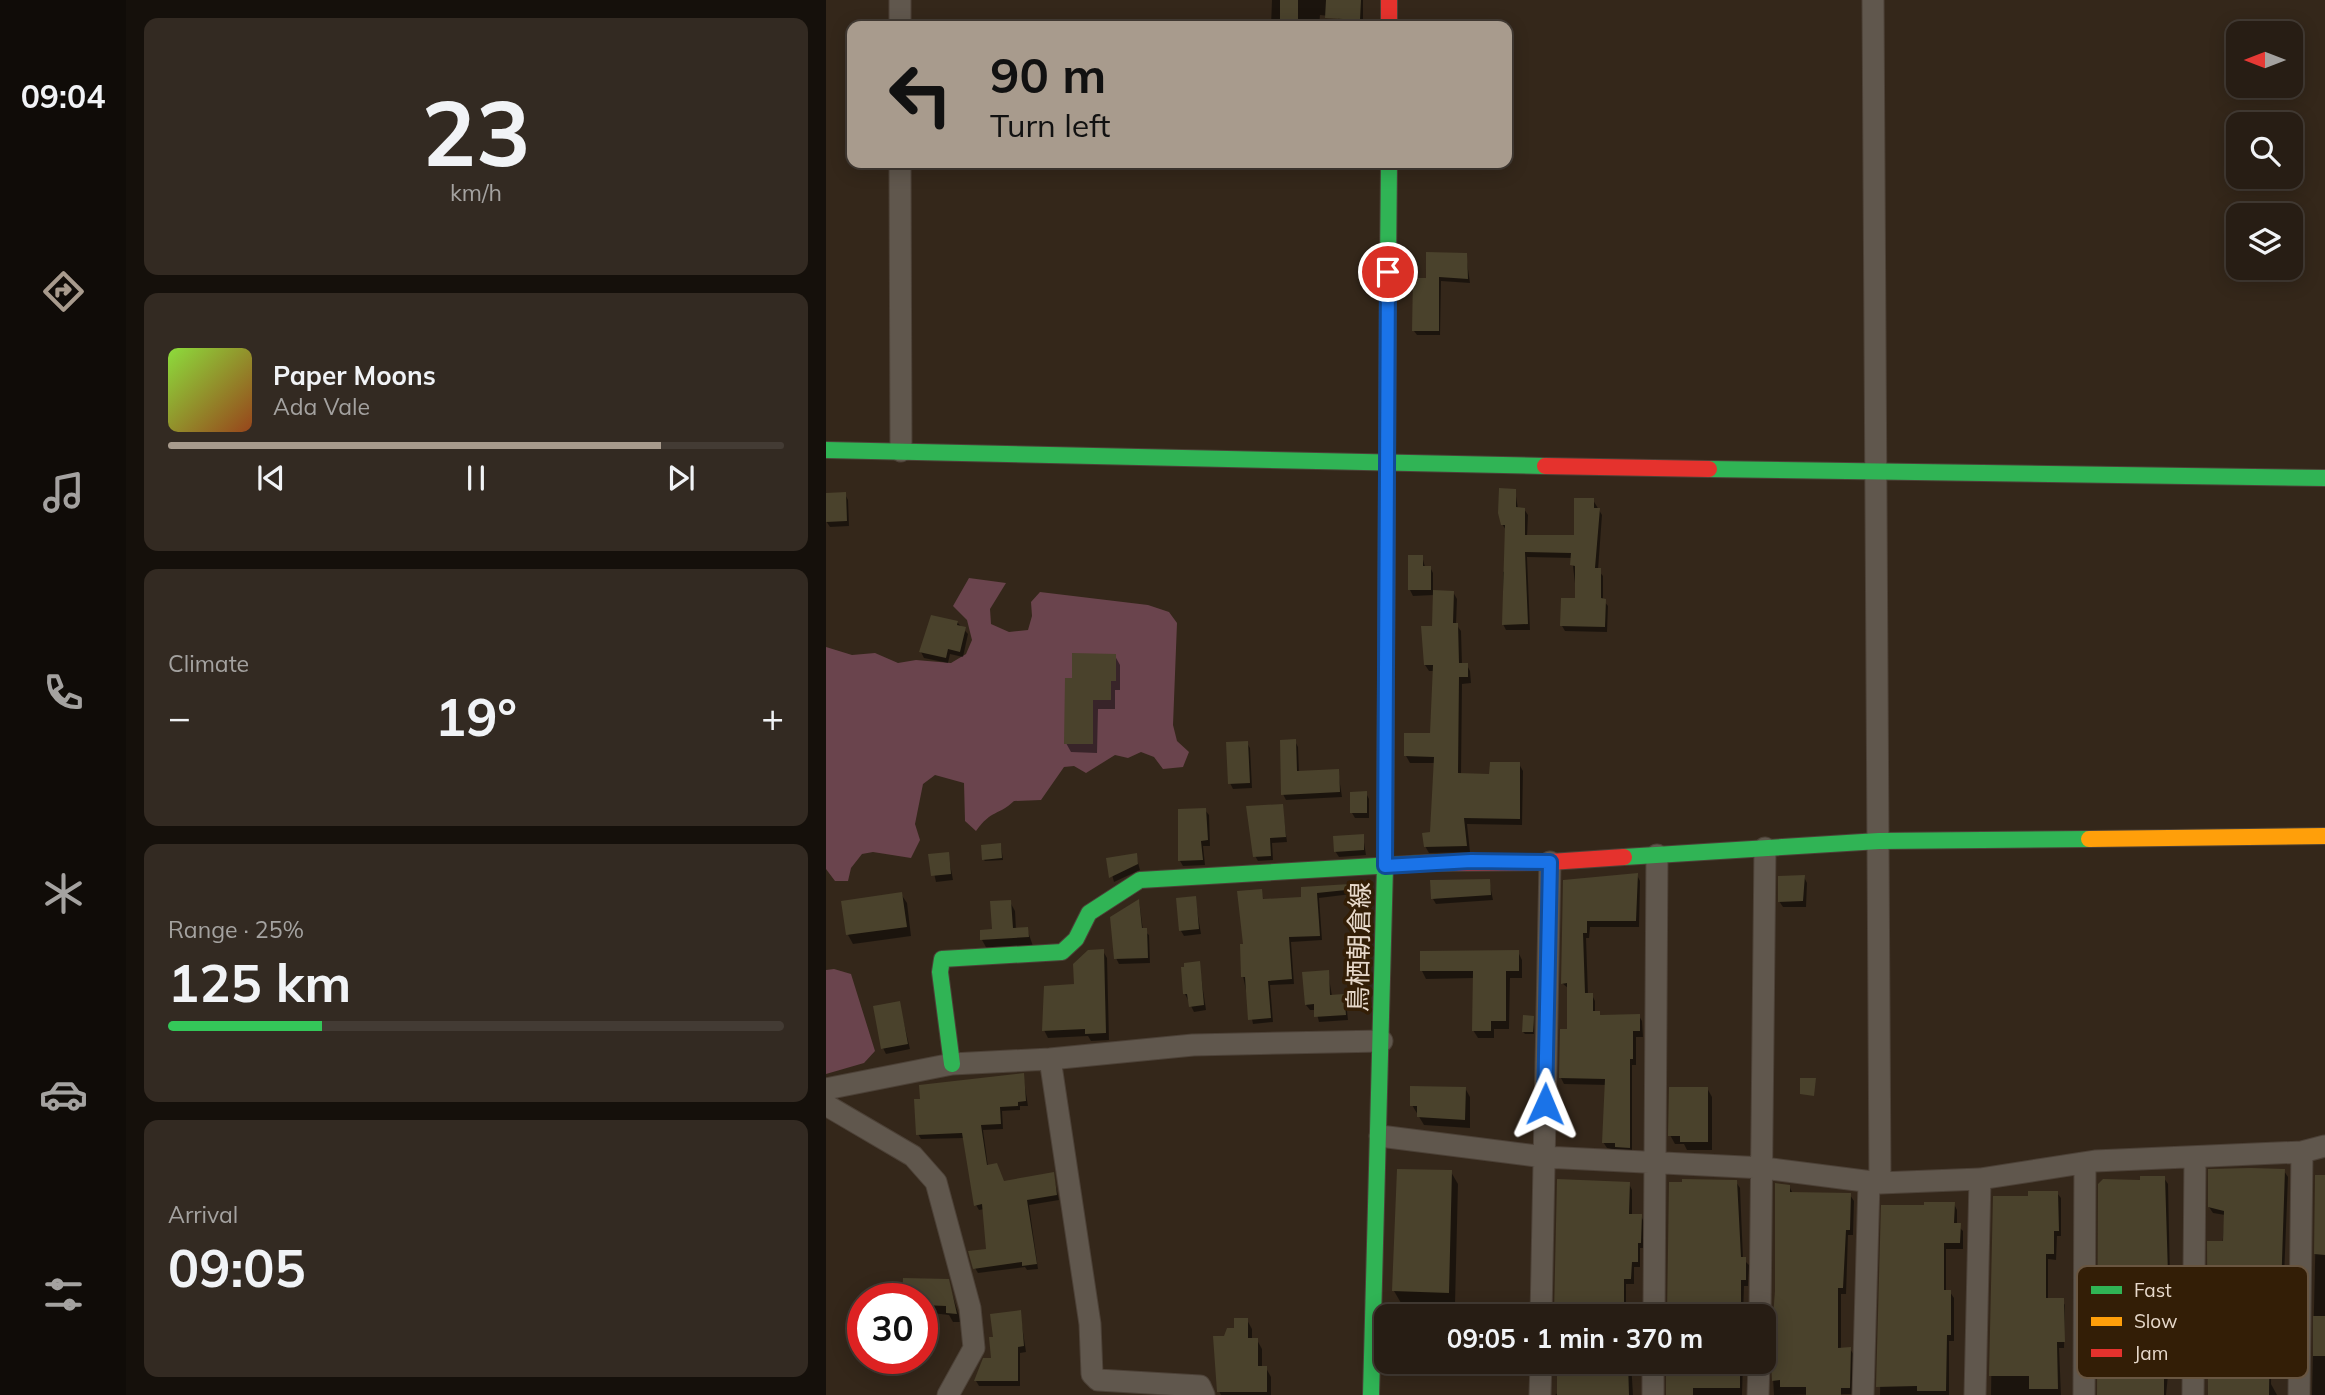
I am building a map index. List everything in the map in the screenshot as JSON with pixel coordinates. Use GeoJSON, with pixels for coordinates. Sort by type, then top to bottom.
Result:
{"type":"FeatureCollection","features":[{"type":"Feature","properties":{"kind":"street"},"geometry":{"type":"LineString","coordinates":[[900,0],[900,21]]}},
{"type":"Feature","properties":{"kind":"street"},"geometry":{"type":"LineString","coordinates":[[1389,0],[1389,21]]}},
{"type":"Feature","properties":{"kind":"street"},"geometry":{"type":"LineString","coordinates":[[1863,1395],[1875,1182],[1879,841],[1873,0]]}},
{"type":"Feature","properties":{"kind":"street"},"geometry":{"type":"LineString","coordinates":[[900,168],[901,451]]}},
{"type":"Feature","properties":{"kind":"street","name":"鳥栖朝倉線"},"geometry":{"type":"LineString","coordinates":[[1371,1395],[1380,1136],[1385,866],[1389,168]]}},
{"type":"Feature","properties":{"kind":"street"},"geometry":{"type":"LineString","coordinates":[[826,450],[1877,473],[2325,478]]}},
{"type":"Feature","properties":{"kind":"street"},"geometry":{"type":"LineString","coordinates":[[952,1063],[940,972],[942,959],[1062,952],[1078,941],[1086,915],[1122,887],[1140,880],[1471,861],[1550,862],[1879,841],[2325,836]]}},
{"type":"Feature","properties":{"kind":"street"},"geometry":{"type":"LineString","coordinates":[[1760,1304],[1764,1168],[1765,848]]}},
{"type":"Feature","properties":{"kind":"street"},"geometry":{"type":"LineString","coordinates":[[1654,1304],[1657,855]]}},
{"type":"Feature","properties":{"kind":"street"},"geometry":{"type":"LineString","coordinates":[[1542,1304],[1550,862]]}},
{"type":"Feature","properties":{"kind":"street"},"geometry":{"type":"LineString","coordinates":[[826,1089],[952,1063],[1050,1059],[1193,1045],[1382,1041]]}},
{"type":"Feature","properties":{"kind":"street"},"geometry":{"type":"LineString","coordinates":[[1050,1059],[1090,1324],[1092,1374],[1098,1380],[1200,1386],[1204,1395]]}},
{"type":"Feature","properties":{"kind":"street"},"geometry":{"type":"LineString","coordinates":[[826,1105],[913,1156],[936,1182],[970,1308],[974,1348],[948,1395]]}},
{"type":"Feature","properties":{"kind":"street"},"geometry":{"type":"LineString","coordinates":[[1380,1136],[1544,1157],[1764,1168],[1875,1182],[1980,1179],[2085,1163],[2302,1152],[2325,1146]]}},
{"type":"Feature","properties":{"kind":"street"},"geometry":{"type":"LineString","coordinates":[[2301,1266],[2302,1152]]}},
{"type":"Feature","properties":{"kind":"street"},"geometry":{"type":"LineString","coordinates":[[2194,1266],[2195,1158]]}},
{"type":"Feature","properties":{"kind":"street"},"geometry":{"type":"LineString","coordinates":[[2085,1163],[2085,1266]]}},
{"type":"Feature","properties":{"kind":"street"},"geometry":{"type":"LineString","coordinates":[[1975,1395],[1980,1179]]}},
{"type":"Feature","properties":{"kind":"street"},"geometry":{"type":"LineString","coordinates":[[1540,1395],[1541,1374]]}},
{"type":"Feature","properties":{"kind":"street"},"geometry":{"type":"LineString","coordinates":[[1653,1374],[1653,1395]]}},
{"type":"Feature","properties":{"kind":"street"},"geometry":{"type":"LineString","coordinates":[[1758,1395],[1759,1374]]}},
{"type":"Feature","properties":{"kind":"shaded area"},"geometry":{"type":"Polygon","coordinates":[[[969,578],[1006,583],[990,609],[991,624],[1009,632],[1028,630],[1032,616],[1031,602],[1040,592],[1148,605],[1169,612],[1177,623],[1173,725],[1177,741],[1189,752],[1183,767],[1163,769],[1154,757],[1141,752],[1128,758],[1115,755],[1086,773],[1074,766],[1064,767],[1041,800],[1014,801],[986,819],[976,831],[965,821],[964,783],[935,775],[923,784],[915,824],[920,840],[911,858],[873,852],[862,854],[851,868],[848,881],[835,881],[826,869],[826,647],[852,655],[875,653],[898,663],[916,660],[951,663],[966,654],[972,640],[967,620],[953,606],[969,578]]]}},
{"type":"Feature","properties":{"kind":"shaded area"},"geometry":{"type":"Polygon","coordinates":[[[834,969],[851,974],[875,1051],[864,1063],[826,1074],[826,970],[834,969]]]}},
{"type":"Feature","properties":{"kind":"building"},"geometry":{"type":"Polygon","coordinates":[[[1280,0],[1298,0],[1298,21],[1280,21],[1280,0]]]}},
{"type":"Feature","properties":{"kind":"building"},"geometry":{"type":"Polygon","coordinates":[[[1326,0],[1361,0],[1360,20],[1325,18],[1326,0]]]}},
{"type":"Feature","properties":{"kind":"building"},"geometry":{"type":"Polygon","coordinates":[[[1426,252],[1467,253],[1468,279],[1439,277],[1439,331],[1412,331],[1413,278],[1426,278],[1426,252]]]}},
{"type":"Feature","properties":{"kind":"building"},"geometry":{"type":"Polygon","coordinates":[[[1499,488],[1516,489],[1516,507],[1525,508],[1525,535],[1574,535],[1574,498],[1594,498],[1594,508],[1600,508],[1595,568],[1601,568],[1601,598],[1606,599],[1605,627],[1560,626],[1561,598],[1575,598],[1575,566],[1570,565],[1571,553],[1525,552],[1528,624],[1502,625],[1505,525],[1501,525],[1498,513],[1499,488]]]}},
{"type":"Feature","properties":{"kind":"building"},"geometry":{"type":"Polygon","coordinates":[[[846,492],[847,521],[826,522],[826,493],[846,492]]]}},
{"type":"Feature","properties":{"kind":"building"},"geometry":{"type":"Polygon","coordinates":[[[1408,555],[1423,555],[1423,566],[1431,566],[1431,590],[1408,590],[1408,555]]]}},
{"type":"Feature","properties":{"kind":"building"},"geometry":{"type":"Polygon","coordinates":[[[1433,590],[1454,591],[1453,623],[1458,623],[1459,663],[1468,663],[1468,677],[1459,677],[1458,773],[1489,774],[1490,762],[1520,762],[1520,819],[1464,818],[1467,846],[1424,847],[1422,833],[1430,832],[1434,757],[1404,756],[1404,733],[1430,733],[1433,665],[1424,665],[1421,626],[1432,626],[1433,590]]]}},
{"type":"Feature","properties":{"kind":"building"},"geometry":{"type":"Polygon","coordinates":[[[931,615],[958,621],[957,625],[966,627],[960,652],[948,649],[946,658],[919,652],[931,615]]]}},
{"type":"Feature","properties":{"kind":"building"},"geometry":{"type":"Polygon","coordinates":[[[1072,653],[1116,654],[1116,681],[1111,681],[1111,700],[1093,700],[1093,744],[1064,744],[1065,678],[1072,678],[1072,653]]]}},
{"type":"Feature","properties":{"kind":"building"},"geometry":{"type":"Polygon","coordinates":[[[1296,739],[1297,771],[1339,769],[1340,792],[1281,795],[1280,740],[1296,739]]]}},
{"type":"Feature","properties":{"kind":"building"},"geometry":{"type":"Polygon","coordinates":[[[1248,741],[1250,783],[1228,784],[1226,742],[1248,741]]]}},
{"type":"Feature","properties":{"kind":"building"},"geometry":{"type":"Polygon","coordinates":[[[1367,791],[1367,813],[1350,813],[1350,792],[1367,791]]]}},
{"type":"Feature","properties":{"kind":"building"},"geometry":{"type":"Polygon","coordinates":[[[1283,804],[1286,837],[1270,838],[1271,856],[1253,857],[1246,806],[1283,804]]]}},
{"type":"Feature","properties":{"kind":"building"},"geometry":{"type":"Polygon","coordinates":[[[1206,808],[1208,840],[1201,841],[1203,860],[1178,861],[1178,809],[1206,808]]]}},
{"type":"Feature","properties":{"kind":"building"},"geometry":{"type":"Polygon","coordinates":[[[1364,834],[1364,850],[1334,852],[1333,836],[1364,834]]]}},
{"type":"Feature","properties":{"kind":"building"},"geometry":{"type":"Polygon","coordinates":[[[1001,843],[1002,858],[982,860],[981,845],[1001,843]]]}},
{"type":"Feature","properties":{"kind":"building"},"geometry":{"type":"Polygon","coordinates":[[[949,852],[951,874],[931,876],[928,854],[949,852]]]}},
{"type":"Feature","properties":{"kind":"building"},"geometry":{"type":"Polygon","coordinates":[[[1137,853],[1138,864],[1109,878],[1106,858],[1137,853]]]}},
{"type":"Feature","properties":{"kind":"building"},"geometry":{"type":"Polygon","coordinates":[[[1638,873],[1636,921],[1587,921],[1587,933],[1583,933],[1585,993],[1593,993],[1593,1011],[1600,1011],[1600,1015],[1640,1014],[1640,1031],[1633,1031],[1633,1059],[1630,1059],[1630,1148],[1615,1147],[1615,1143],[1602,1143],[1605,1079],[1559,1078],[1560,1029],[1567,1029],[1567,983],[1561,984],[1563,880],[1638,873]]]}},
{"type":"Feature","properties":{"kind":"building"},"geometry":{"type":"Polygon","coordinates":[[[1805,875],[1803,901],[1778,902],[1778,876],[1805,875]]]}},
{"type":"Feature","properties":{"kind":"building"},"geometry":{"type":"Polygon","coordinates":[[[1490,879],[1491,895],[1431,899],[1430,880],[1490,879]]]}},
{"type":"Feature","properties":{"kind":"building"},"geometry":{"type":"Polygon","coordinates":[[[1366,883],[1366,888],[1317,893],[1320,936],[1289,937],[1292,979],[1268,981],[1271,1018],[1248,1020],[1245,977],[1241,977],[1240,944],[1243,944],[1237,891],[1262,889],[1263,899],[1301,897],[1301,887],[1366,883]]]}},
{"type":"Feature","properties":{"kind":"building"},"geometry":{"type":"Polygon","coordinates":[[[902,892],[907,927],[846,935],[841,901],[902,892]]]}},
{"type":"Feature","properties":{"kind":"building"},"geometry":{"type":"Polygon","coordinates":[[[1196,896],[1199,929],[1179,931],[1176,898],[1196,896]]]}},
{"type":"Feature","properties":{"kind":"building"},"geometry":{"type":"Polygon","coordinates":[[[1139,899],[1142,928],[1147,928],[1148,958],[1114,959],[1110,917],[1139,899]]]}},
{"type":"Feature","properties":{"kind":"building"},"geometry":{"type":"Polygon","coordinates":[[[1011,900],[1013,928],[1028,927],[1029,937],[980,940],[980,930],[992,929],[990,901],[1011,900]]]}},
{"type":"Feature","properties":{"kind":"building"},"geometry":{"type":"Polygon","coordinates":[[[1104,949],[1106,1033],[1085,1034],[1085,1029],[1042,1031],[1044,986],[1074,984],[1073,964],[1088,950],[1104,949]]]}},
{"type":"Feature","properties":{"kind":"building"},"geometry":{"type":"Polygon","coordinates":[[[1519,950],[1519,971],[1506,971],[1506,1021],[1491,1021],[1491,1031],[1472,1031],[1473,971],[1420,971],[1420,951],[1519,950]]]}},
{"type":"Feature","properties":{"kind":"building"},"geometry":{"type":"Polygon","coordinates":[[[1200,961],[1204,1005],[1189,1007],[1187,994],[1183,994],[1181,967],[1184,967],[1184,963],[1200,961]]]}},
{"type":"Feature","properties":{"kind":"building"},"geometry":{"type":"Polygon","coordinates":[[[1329,970],[1330,995],[1344,994],[1346,1015],[1314,1017],[1314,1004],[1305,1005],[1302,972],[1329,970]]]}},
{"type":"Feature","properties":{"kind":"building"},"geometry":{"type":"Polygon","coordinates":[[[900,1001],[908,1044],[881,1049],[873,1006],[900,1001]]]}},
{"type":"Feature","properties":{"kind":"building"},"geometry":{"type":"Polygon","coordinates":[[[1523,1015],[1534,1016],[1533,1032],[1522,1032],[1523,1015]]]}},
{"type":"Feature","properties":{"kind":"building"},"geometry":{"type":"Polygon","coordinates":[[[1024,1073],[1026,1101],[1018,1102],[1018,1106],[1000,1107],[1001,1124],[981,1125],[987,1165],[997,1163],[1004,1181],[1054,1172],[1057,1195],[1027,1200],[1037,1264],[1022,1266],[1022,1262],[973,1269],[968,1251],[986,1249],[982,1204],[974,1206],[962,1133],[916,1135],[914,1099],[920,1099],[919,1085],[1024,1073]]]}},
{"type":"Feature","properties":{"kind":"building"},"geometry":{"type":"Polygon","coordinates":[[[1800,1078],[1816,1078],[1814,1096],[1800,1094],[1800,1078]]]}},
{"type":"Feature","properties":{"kind":"building"},"geometry":{"type":"Polygon","coordinates":[[[1410,1086],[1466,1087],[1465,1120],[1417,1117],[1417,1106],[1410,1106],[1410,1086]]]}},
{"type":"Feature","properties":{"kind":"building"},"geometry":{"type":"Polygon","coordinates":[[[1669,1087],[1708,1087],[1708,1142],[1680,1142],[1680,1136],[1668,1136],[1669,1087]]]}},
{"type":"Feature","properties":{"kind":"building"},"geometry":{"type":"Polygon","coordinates":[[[1397,1169],[1452,1170],[1449,1293],[1392,1291],[1397,1169]]]}},
{"type":"Feature","properties":{"kind":"building"},"geometry":{"type":"Polygon","coordinates":[[[2208,1169],[2285,1169],[2282,1266],[2207,1266],[2207,1241],[2223,1241],[2224,1211],[2208,1207],[2208,1169]]]}},
{"type":"Feature","properties":{"kind":"building"},"geometry":{"type":"Polygon","coordinates":[[[2315,1175],[2325,1175],[2325,1255],[2314,1254],[2315,1175]]]}},
{"type":"Feature","properties":{"kind":"building"},"geometry":{"type":"Polygon","coordinates":[[[2140,1176],[2165,1176],[2168,1266],[2098,1266],[2098,1184],[2103,1179],[2140,1180],[2140,1176]]]}},
{"type":"Feature","properties":{"kind":"building"},"geometry":{"type":"Polygon","coordinates":[[[1557,1179],[1630,1182],[1629,1214],[1642,1214],[1641,1243],[1638,1243],[1638,1262],[1632,1262],[1631,1279],[1624,1279],[1624,1304],[1554,1304],[1557,1179]]]}},
{"type":"Feature","properties":{"kind":"building"},"geometry":{"type":"Polygon","coordinates":[[[1682,1179],[1737,1180],[1741,1257],[1746,1257],[1746,1280],[1741,1280],[1741,1304],[1667,1304],[1669,1182],[1682,1182],[1682,1179]]]}},
{"type":"Feature","properties":{"kind":"building"},"geometry":{"type":"Polygon","coordinates":[[[1775,1183],[1790,1185],[1790,1192],[1851,1193],[1850,1230],[1846,1230],[1843,1288],[1838,1288],[1838,1348],[1851,1347],[1850,1388],[1841,1388],[1841,1395],[1806,1395],[1806,1387],[1780,1387],[1780,1380],[1772,1381],[1772,1374],[1776,1374],[1775,1183]]]}},
{"type":"Feature","properties":{"kind":"building"},"geometry":{"type":"Polygon","coordinates":[[[2028,1191],[2058,1191],[2059,1231],[2054,1231],[2054,1254],[2046,1254],[2046,1298],[2064,1298],[2065,1342],[2057,1342],[2058,1389],[2029,1389],[2029,1376],[1989,1376],[1993,1196],[2028,1196],[2028,1191]]]}},
{"type":"Feature","properties":{"kind":"building"},"geometry":{"type":"Polygon","coordinates":[[[1924,1202],[1955,1202],[1954,1223],[1961,1223],[1960,1243],[1944,1243],[1944,1290],[1951,1290],[1951,1335],[1947,1335],[1946,1391],[1917,1391],[1917,1386],[1876,1387],[1881,1205],[1924,1205],[1924,1202]]]}},
{"type":"Feature","properties":{"kind":"building"},"geometry":{"type":"Polygon","coordinates":[[[903,1278],[949,1279],[957,1314],[946,1313],[946,1306],[938,1306],[938,1283],[903,1283],[903,1278]]]}},
{"type":"Feature","properties":{"kind":"building"},"geometry":{"type":"Polygon","coordinates":[[[1021,1310],[1024,1346],[1018,1347],[1018,1381],[974,1381],[983,1358],[991,1358],[989,1337],[993,1337],[990,1314],[1021,1310]]]}},
{"type":"Feature","properties":{"kind":"building"},"geometry":{"type":"Polygon","coordinates":[[[2313,1316],[2325,1316],[2325,1356],[2313,1356],[2313,1316]]]}},
{"type":"Feature","properties":{"kind":"building"},"geometry":{"type":"Polygon","coordinates":[[[1234,1318],[1248,1318],[1248,1338],[1258,1338],[1258,1366],[1267,1366],[1267,1392],[1217,1392],[1213,1336],[1224,1336],[1227,1328],[1234,1328],[1234,1318]]]}},
{"type":"Feature","properties":{"kind":"building"},"geometry":{"type":"Polygon","coordinates":[[[1557,1374],[1628,1374],[1629,1395],[1557,1395],[1557,1374]]]}},
{"type":"Feature","properties":{"kind":"building"},"geometry":{"type":"Polygon","coordinates":[[[1666,1374],[1740,1374],[1740,1388],[1693,1388],[1693,1395],[1666,1395],[1666,1374]]]}},
{"type":"Feature","properties":{"kind":"building"},"geometry":{"type":"Polygon","coordinates":[[[2097,1378],[2164,1378],[2164,1395],[2097,1395],[2097,1378]]]}},
{"type":"Feature","properties":{"kind":"building"},"geometry":{"type":"Polygon","coordinates":[[[2208,1378],[2269,1378],[2269,1395],[2208,1395],[2208,1378]]]}},
{"type":"Feature","properties":{"kind":"traffic: fast"},"geometry":{"type":"LineString","coordinates":[[1388,265],[1389,168]]}},
{"type":"Feature","properties":{"kind":"traffic: fast"},"geometry":{"type":"LineString","coordinates":[[826,450],[1545,466]]}},
{"type":"Feature","properties":{"kind":"traffic: fast"},"geometry":{"type":"LineString","coordinates":[[1709,469],[2325,478]]}},
{"type":"Feature","properties":{"kind":"traffic: fast"},"geometry":{"type":"LineString","coordinates":[[1371,1395],[1385,866],[1386,679]]}},
{"type":"Feature","properties":{"kind":"traffic: fast"},"geometry":{"type":"LineString","coordinates":[[1624,857],[1879,841],[2089,839]]}},
{"type":"Feature","properties":{"kind":"traffic: fast"},"geometry":{"type":"LineString","coordinates":[[952,1064],[940,972],[942,959],[1062,952],[1076,939],[1089,913],[1140,880],[1427,863]]}},
{"type":"Feature","properties":{"kind":"traffic: slow"},"geometry":{"type":"LineString","coordinates":[[1386,679],[1388,265]]}},
{"type":"Feature","properties":{"kind":"traffic: slow"},"geometry":{"type":"LineString","coordinates":[[2089,839],[2325,836]]}},
{"type":"Feature","properties":{"kind":"traffic: jam"},"geometry":{"type":"LineString","coordinates":[[1389,0],[1389,21]]}},
{"type":"Feature","properties":{"kind":"traffic: jam"},"geometry":{"type":"LineString","coordinates":[[1545,466],[1709,469]]}},
{"type":"Feature","properties":{"kind":"traffic: jam"},"geometry":{"type":"LineString","coordinates":[[1427,863],[1550,862],[1624,857]]}},
{"type":"Feature","properties":{"kind":"route"},"geometry":{"type":"LineString","coordinates":[[1388,272],[1385,866],[1471,861],[1550,862],[1545,1104]]}}]}
